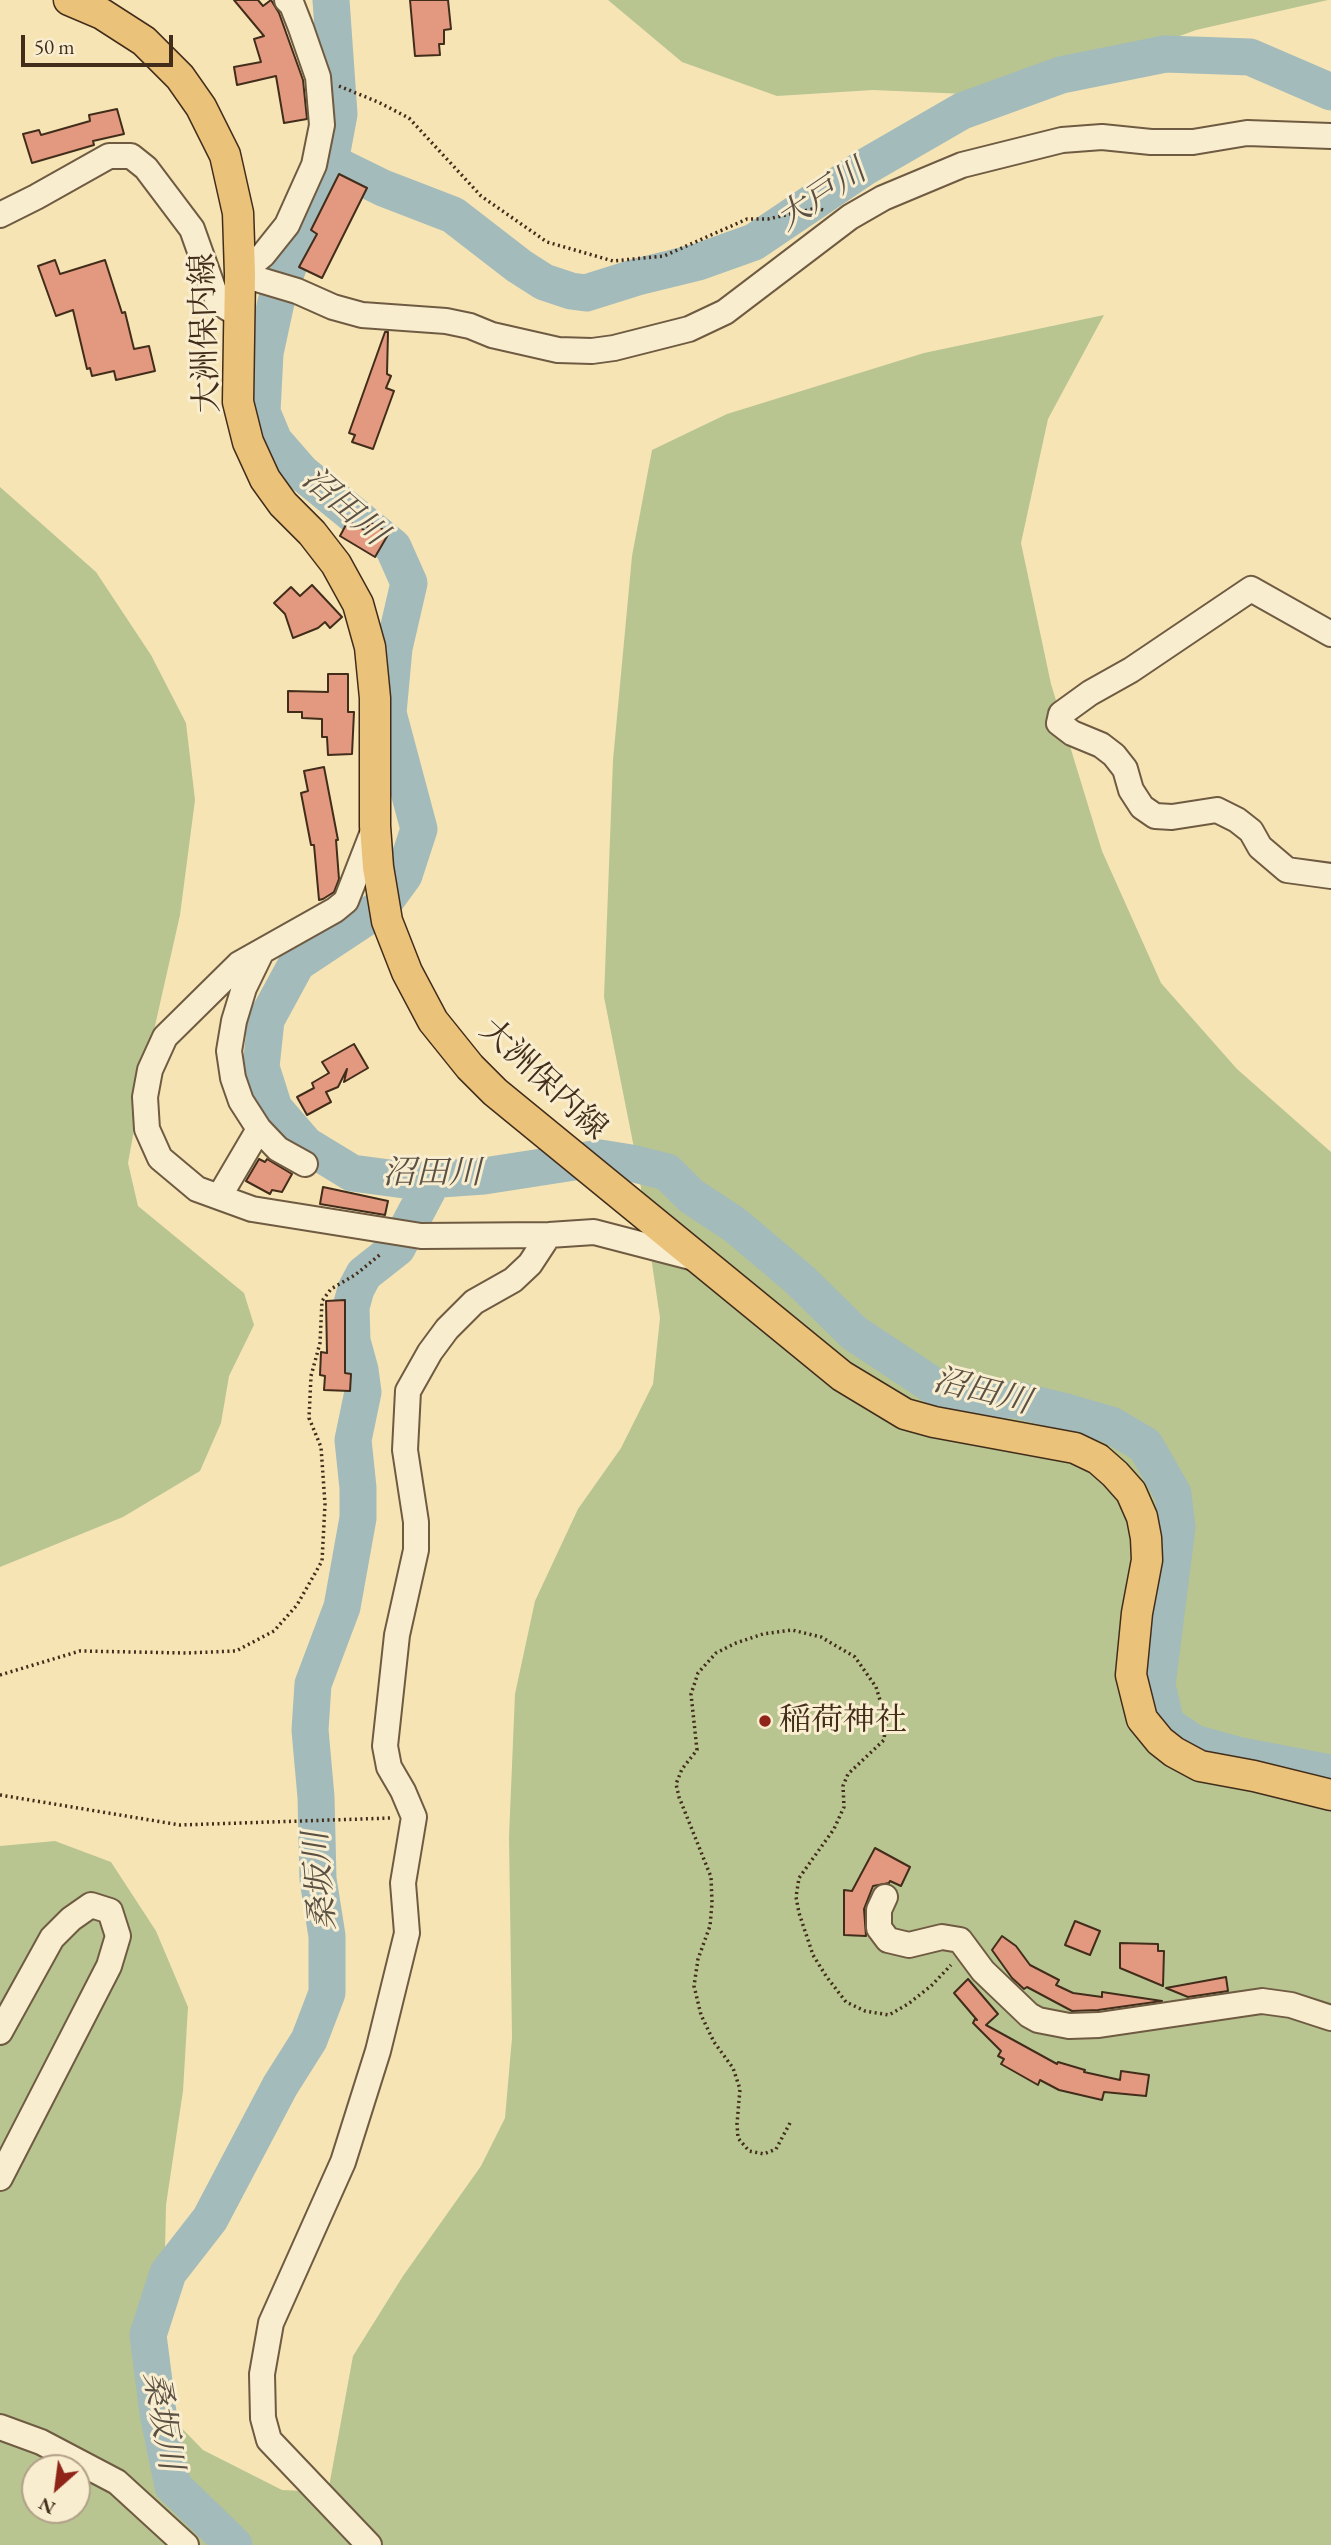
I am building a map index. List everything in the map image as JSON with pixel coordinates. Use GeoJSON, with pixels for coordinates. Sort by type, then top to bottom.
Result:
{"type":"FeatureCollection","features":[{"type":"Feature","properties":{"kind":"main road","name":"大洲保内線"},"geometry":{"type":"LineString","coordinates":[[69,0],[102,15],[144,41],[180,77],[201,107],[225,155],[237,213],[240,274],[238,402],[248,442],[271,488],[336,564],[358,604],[370,647],[375,698],[375,826],[378,867],[387,921],[407,972],[433,1021],[470,1067],[495,1092],[842,1376],[905,1414],[934,1422],[1075,1448],[1098,1459],[1131,1492],[1142,1517],[1146,1538],[1147,1560],[1131,1675],[1142,1719],[1167,1746],[1200,1766],[1331,1795]]}},
{"type":"Feature","properties":{"kind":"street"},"geometry":{"type":"LineString","coordinates":[[240,274],[263,256],[287,225],[314,165],[322,125],[318,77],[302,28],[287,0]]}},
{"type":"Feature","properties":{"kind":"street"},"geometry":{"type":"LineString","coordinates":[[240,274],[297,290],[333,307],[362,315],[446,321],[558,350],[592,351],[690,329],[725,312],[850,217],[883,198],[962,164],[1062,140],[1102,136],[1151,142],[1193,142],[1247,133],[1331,136]]}},
{"type":"Feature","properties":{"kind":"street"},"geometry":{"type":"LineString","coordinates":[[0,215],[109,156],[131,156],[145,168],[192,229],[218,302],[239,315]]}},
{"type":"Feature","properties":{"kind":"street"},"geometry":{"type":"LineString","coordinates":[[1331,634],[1251,589],[1131,670],[1090,693],[1061,714],[1059,723],[1072,733],[1101,745],[1114,755],[1125,769],[1130,790],[1142,807],[1155,816],[1172,817],[1217,810],[1251,831],[1260,847],[1287,870],[1331,876]]}},
{"type":"Feature","properties":{"kind":"street"},"geometry":{"type":"LineString","coordinates":[[375,826],[346,901],[335,910],[239,964],[165,1037],[150,1070],[145,1097],[147,1129],[160,1158],[197,1189],[252,1209],[421,1236],[594,1232],[699,1259]]}},
{"type":"Feature","properties":{"kind":"street"},"geometry":{"type":"LineString","coordinates":[[261,953],[244,988],[229,1051],[241,1101],[259,1129],[278,1149],[304,1164]]}},
{"type":"Feature","properties":{"kind":"street"},"geometry":{"type":"LineString","coordinates":[[219,1197],[259,1129]]}},
{"type":"Feature","properties":{"kind":"street"},"geometry":{"type":"LineString","coordinates":[[369,2545],[269,2440],[263,2418],[262,2374],[271,2323],[343,2162],[378,2052],[407,1933],[403,1883],[414,1817],[389,1767],[385,1746],[397,1636],[416,1550],[405,1450],[408,1391],[447,1329],[474,1302],[513,1280],[530,1264],[549,1235]]}},
{"type":"Feature","properties":{"kind":"street"},"geometry":{"type":"LineString","coordinates":[[885,1897],[879,1910],[879,1928],[888,1940],[909,1945],[942,1937],[960,1940],[983,1971],[1029,2015],[1038,2020],[1069,2026],[1099,2025],[1262,2001],[1291,2005],[1331,2018]]}},
{"type":"Feature","properties":{"kind":"street"},"geometry":{"type":"LineString","coordinates":[[0,2032],[52,1938],[71,1919],[91,1905],[110,1911],[118,1936],[108,1966],[0,2178]]}},
{"type":"Feature","properties":{"kind":"street"},"geometry":{"type":"LineString","coordinates":[[0,2427],[41,2442],[117,2482],[186,2545]]}},
{"type":"Feature","properties":{"kind":"path"},"geometry":{"type":"LineString","coordinates":[[318,77],[409,118],[481,196],[547,242],[613,261],[664,256],[747,219],[768,219],[817,208],[850,217]]}},
{"type":"Feature","properties":{"kind":"path"},"geometry":{"type":"LineString","coordinates":[[0,1675],[80,1651],[236,1651],[274,1631],[297,1605],[322,1561],[325,1504],[321,1447],[309,1418],[309,1401],[310,1376],[320,1343],[323,1301],[331,1289],[355,1275],[390,1246],[399,1232]]}},
{"type":"Feature","properties":{"kind":"path"},"geometry":{"type":"LineString","coordinates":[[790,2123],[776,2149],[764,2154],[749,2151],[738,2138],[740,2089],[733,2068],[714,2042],[701,2015],[694,1986],[698,1959],[710,1926],[711,1877],[676,1784],[682,1769],[698,1750],[691,1694],[698,1673],[716,1653],[763,1634],[792,1630],[821,1637],[855,1657],[876,1687],[886,1720],[884,1740],[848,1774],[843,1786],[844,1807],[834,1829],[799,1878],[796,1897],[813,1955],[846,2002],[864,2011],[889,2015],[932,1986],[967,1948]]}},
{"type":"Feature","properties":{"kind":"path"},"geometry":{"type":"LineString","coordinates":[[0,1795],[180,1825],[414,1817]]}},
{"type":"Feature","properties":{"kind":"green space"},"geometry":{"type":"Polygon","coordinates":[[[608,0],[1328,0],[1196,30],[1079,73],[989,95],[873,90],[777,96],[682,62],[608,0]]]}},
{"type":"Feature","properties":{"kind":"green space"},"geometry":{"type":"Polygon","coordinates":[[[1104,315],[1048,419],[1021,543],[1051,684],[1102,851],[1161,983],[1237,1069],[1331,1152],[1331,2545],[0,2545],[0,1846],[55,1841],[111,1862],[156,1931],[188,2007],[183,2091],[166,2205],[163,2343],[165,2411],[203,2450],[282,2490],[328,2492],[353,2356],[403,2276],[481,2166],[505,2118],[512,2038],[509,1837],[515,1694],[535,1601],[578,1509],[621,1448],[653,1384],[660,1318],[638,1168],[604,997],[613,760],[632,556],[652,450],[727,414],[924,353],[1104,315]]]}},
{"type":"Feature","properties":{"kind":"green space"},"geometry":{"type":"Polygon","coordinates":[[[0,487],[96,572],[151,655],[186,723],[195,800],[180,915],[145,1070],[128,1163],[138,1206],[244,1293],[254,1325],[229,1376],[221,1423],[200,1471],[123,1517],[0,1567],[0,487]]]}},
{"type":"Feature","properties":{"kind":"building"},"geometry":{"type":"Polygon","coordinates":[[[234,0],[258,0],[263,6],[271,0],[279,13],[303,80],[307,119],[284,123],[276,76],[237,85],[234,67],[261,62],[254,39],[264,36],[234,0]]]}},
{"type":"Feature","properties":{"kind":"building"},"geometry":{"type":"Polygon","coordinates":[[[410,0],[448,0],[451,29],[444,30],[444,44],[439,44],[440,55],[415,56],[410,0]]]}},
{"type":"Feature","properties":{"kind":"building"},"geometry":{"type":"Polygon","coordinates":[[[117,109],[124,134],[93,141],[94,145],[32,163],[23,134],[39,130],[41,135],[90,121],[89,115],[117,109]]]}},
{"type":"Feature","properties":{"kind":"building"},"geometry":{"type":"Polygon","coordinates":[[[339,174],[367,188],[322,278],[299,267],[317,234],[311,230],[339,174]]]}},
{"type":"Feature","properties":{"kind":"building"},"geometry":{"type":"Polygon","coordinates":[[[55,260],[60,274],[105,260],[122,313],[125,312],[134,349],[149,346],[155,371],[116,380],[114,371],[92,376],[90,368],[87,369],[73,310],[56,316],[38,266],[55,260]]]}},
{"type":"Feature","properties":{"kind":"building"},"geometry":{"type":"Polygon","coordinates":[[[385,332],[388,332],[387,374],[391,376],[386,388],[394,391],[373,449],[352,442],[355,435],[349,433],[385,332]]]}},
{"type":"Feature","properties":{"kind":"building"},"geometry":{"type":"Polygon","coordinates":[[[348,521],[366,531],[370,522],[389,533],[375,557],[340,536],[348,521]]]}},
{"type":"Feature","properties":{"kind":"building"},"geometry":{"type":"Polygon","coordinates":[[[312,585],[342,617],[330,628],[325,622],[318,628],[293,638],[285,614],[274,603],[291,587],[300,596],[312,585]]]}},
{"type":"Feature","properties":{"kind":"building"},"geometry":{"type":"Polygon","coordinates":[[[328,674],[348,674],[348,712],[354,712],[352,754],[328,755],[327,737],[322,737],[322,719],[302,718],[302,712],[288,712],[288,691],[328,692],[328,674]]]}},
{"type":"Feature","properties":{"kind":"building"},"geometry":{"type":"Polygon","coordinates":[[[324,767],[338,840],[339,879],[334,892],[319,900],[314,845],[311,845],[301,793],[308,791],[304,771],[324,767]]]}},
{"type":"Feature","properties":{"kind":"building"},"geometry":{"type":"Polygon","coordinates":[[[354,1044],[368,1068],[344,1082],[347,1069],[338,1087],[326,1092],[331,1102],[307,1115],[297,1097],[314,1088],[312,1083],[329,1073],[322,1062],[354,1044]]]}},
{"type":"Feature","properties":{"kind":"building"},"geometry":{"type":"Polygon","coordinates":[[[259,1159],[265,1162],[267,1159],[292,1174],[282,1192],[272,1190],[270,1194],[246,1181],[259,1159]]]}},
{"type":"Feature","properties":{"kind":"building"},"geometry":{"type":"Polygon","coordinates":[[[323,1187],[388,1201],[385,1215],[320,1204],[323,1187]]]}},
{"type":"Feature","properties":{"kind":"building"},"geometry":{"type":"Polygon","coordinates":[[[345,1300],[345,1373],[351,1374],[350,1391],[324,1390],[325,1376],[320,1375],[321,1352],[327,1353],[326,1301],[345,1300]]]}},
{"type":"Feature","properties":{"kind":"building"},"geometry":{"type":"Polygon","coordinates":[[[875,1848],[910,1867],[901,1886],[890,1881],[873,1886],[864,1909],[866,1936],[844,1935],[844,1890],[852,1891],[875,1848]]]}},
{"type":"Feature","properties":{"kind":"building"},"geometry":{"type":"Polygon","coordinates":[[[1075,1921],[1100,1931],[1090,1955],[1065,1945],[1075,1921]]]}},
{"type":"Feature","properties":{"kind":"building"},"geometry":{"type":"Polygon","coordinates":[[[1002,1936],[1016,1946],[1030,1965],[1059,1980],[1056,1985],[1073,1993],[1102,1997],[1102,1992],[1162,2001],[1072,2011],[1027,1987],[1024,1989],[1012,1978],[992,1950],[1002,1936]]]}},
{"type":"Feature","properties":{"kind":"building"},"geometry":{"type":"Polygon","coordinates":[[[1120,1943],[1158,1944],[1158,1951],[1164,1951],[1163,1986],[1120,1968],[1120,1943]]]}},
{"type":"Feature","properties":{"kind":"building"},"geometry":{"type":"Polygon","coordinates":[[[1226,1977],[1228,1991],[1188,1997],[1166,1988],[1226,1977]]]}},
{"type":"Feature","properties":{"kind":"building"},"geometry":{"type":"Polygon","coordinates":[[[968,1979],[998,2014],[986,2025],[1057,2064],[1058,2062],[1085,2070],[1084,2072],[1120,2080],[1121,2071],[1149,2075],[1146,2096],[1104,2092],[1102,2100],[1059,2090],[1040,2080],[1038,2085],[1001,2064],[1004,2059],[998,2056],[1001,2051],[973,2023],[977,2020],[954,1993],[968,1979]]]}},
{"type":"Feature","properties":{"kind":"waterway","name":"沼田川"},"geometry":{"type":"LineString","coordinates":[[331,0],[339,114],[330,162],[296,244],[276,302],[265,353],[262,412],[274,441],[301,472],[393,547],[409,583],[394,648],[388,713],[419,829],[404,875],[380,908],[297,963],[266,1020],[261,1067],[274,1108],[306,1145],[352,1173],[412,1181],[484,1176],[600,1158],[667,1172],[691,1196],[735,1225],[800,1280],[854,1333],[937,1388],[979,1399],[1017,1400],[1066,1412],[1111,1425],[1145,1445],[1173,1494],[1177,1527],[1157,1685],[1166,1724],[1194,1743],[1241,1756],[1331,1773]]}},
{"type":"Feature","properties":{"kind":"waterway","name":"大戸川"},"geometry":{"type":"LineString","coordinates":[[330,162],[383,188],[453,215],[544,282],[586,293],[698,262],[754,242],[865,167],[962,111],[1061,75],[1165,54],[1250,57],[1331,92]]}},
{"type":"Feature","properties":{"kind":"waterway","name":"桑坂川"},"geometry":{"type":"LineString","coordinates":[[234,2545],[173,2486],[158,2413],[148,2335],[168,2273],[210,2219],[280,2086],[309,2040],[327,1993],[327,1936],[318,1879],[316,1797],[310,1730],[313,1684],[342,1607],[358,1518],[353,1440],[363,1392],[352,1341],[351,1307],[364,1274],[397,1248],[433,1180]]}},
{"type":"Feature","properties":{"kind":"place","name":"稲荷神社"},"geometry":{"type":"Point","coordinates":[765,1721]}}]}
